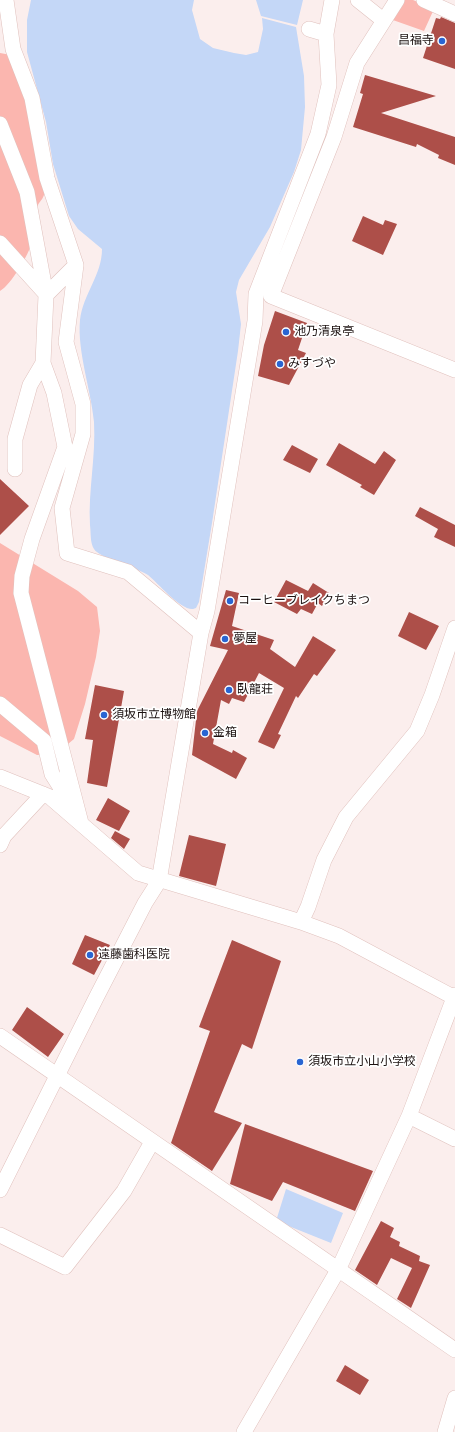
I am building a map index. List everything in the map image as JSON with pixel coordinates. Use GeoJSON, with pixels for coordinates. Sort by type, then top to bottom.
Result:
{"type":"FeatureCollection","features":[{"type":"Feature","properties":{"kind":"street"},"geometry":{"type":"LineString","coordinates":[[6,0],[13,49],[32,98],[47,178],[76,265],[66,342],[83,404],[83,434],[62,508],[66,553],[128,572],[201,633]]}},
{"type":"Feature","properties":{"kind":"street"},"geometry":{"type":"LineString","coordinates":[[0,1190],[145,903],[159,881],[201,633],[207,611],[255,321],[256,294],[318,134],[329,85],[326,34],[332,0]]}},
{"type":"Feature","properties":{"kind":"street"},"geometry":{"type":"LineString","coordinates":[[358,0],[383,20]]}},
{"type":"Feature","properties":{"kind":"street"},"geometry":{"type":"LineString","coordinates":[[397,0],[357,63],[334,138],[271,296],[455,370]]}},
{"type":"Feature","properties":{"kind":"street"},"geometry":{"type":"LineString","coordinates":[[424,0],[455,14]]}},
{"type":"Feature","properties":{"kind":"street"},"geometry":{"type":"LineString","coordinates":[[309,29],[326,34]]}},
{"type":"Feature","properties":{"kind":"street"},"geometry":{"type":"LineString","coordinates":[[0,124],[26,192],[46,295],[43,363],[54,393],[65,447],[32,539],[22,576],[21,593],[79,819]]}},
{"type":"Feature","properties":{"kind":"street"},"geometry":{"type":"LineString","coordinates":[[0,243],[46,295]]}},
{"type":"Feature","properties":{"kind":"street"},"geometry":{"type":"LineString","coordinates":[[46,295],[76,265]]}},
{"type":"Feature","properties":{"kind":"street"},"geometry":{"type":"LineString","coordinates":[[15,469],[15,439],[30,385],[43,363]]}},
{"type":"Feature","properties":{"kind":"street"},"geometry":{"type":"LineString","coordinates":[[301,922],[308,907],[324,860],[346,818],[417,731],[432,695],[455,628]]}},
{"type":"Feature","properties":{"kind":"street"},"geometry":{"type":"LineString","coordinates":[[0,704],[44,741],[52,774],[79,819]]}},
{"type":"Feature","properties":{"kind":"street"},"geometry":{"type":"LineString","coordinates":[[0,777],[50,797],[79,819],[138,873],[159,881],[301,922],[339,936],[455,997],[409,1116],[338,1270],[244,1432]]}},
{"type":"Feature","properties":{"kind":"street"},"geometry":{"type":"LineString","coordinates":[[0,845],[4,836],[43,794]]}},
{"type":"Feature","properties":{"kind":"street"},"geometry":{"type":"LineString","coordinates":[[0,1036],[57,1077],[455,1350]]}},
{"type":"Feature","properties":{"kind":"street"},"geometry":{"type":"LineString","coordinates":[[409,1116],[455,1139]]}},
{"type":"Feature","properties":{"kind":"street"},"geometry":{"type":"LineString","coordinates":[[0,1235],[65,1268],[124,1191],[152,1142]]}},
{"type":"Feature","properties":{"kind":"street"},"geometry":{"type":"LineString","coordinates":[[445,1432],[455,1398]]}},
{"type":"Feature","properties":{"kind":"shaded area"},"geometry":{"type":"Polygon","coordinates":[[[402,0],[413,0],[434,9],[424,31],[390,19],[402,0]]]}},
{"type":"Feature","properties":{"kind":"shaded area"},"geometry":{"type":"Polygon","coordinates":[[[0,53],[11,55],[26,101],[45,189],[44,196],[38,205],[36,212],[30,247],[14,276],[0,291],[0,53]]]}},
{"type":"Feature","properties":{"kind":"shaded area"},"geometry":{"type":"Polygon","coordinates":[[[0,543],[78,591],[97,607],[100,631],[96,657],[85,704],[74,739],[56,754],[37,755],[0,736],[0,543]]]}},
{"type":"Feature","properties":{"kind":"water"},"geometry":{"type":"Polygon","coordinates":[[[31,0],[194,0],[192,10],[200,39],[213,48],[246,55],[258,52],[263,29],[262,18],[296,27],[304,76],[305,107],[301,150],[294,172],[270,227],[239,280],[236,292],[241,324],[238,351],[199,602],[196,608],[193,609],[188,608],[176,601],[148,575],[103,556],[94,549],[92,544],[90,499],[94,448],[94,422],[80,345],[80,320],[85,302],[99,267],[102,249],[78,229],[69,216],[53,164],[46,122],[27,52],[27,20],[31,0]]]}},
{"type":"Feature","properties":{"kind":"water"},"geometry":{"type":"Polygon","coordinates":[[[256,0],[303,0],[297,25],[261,16],[256,0]]]}},
{"type":"Feature","properties":{"kind":"water"},"geometry":{"type":"Polygon","coordinates":[[[286,1189],[343,1213],[331,1243],[276,1221],[286,1189]]]}},
{"type":"Feature","properties":{"kind":"building","name":"昌福寺"},"geometry":{"type":"Polygon","coordinates":[[[441,17],[455,23],[455,69],[423,58],[436,18],[440,19],[441,17]]]}},
{"type":"Feature","properties":{"kind":"building"},"geometry":{"type":"Polygon","coordinates":[[[365,75],[436,96],[381,113],[455,137],[455,165],[438,158],[439,155],[417,144],[416,147],[353,127],[363,94],[360,93],[365,75]]]}},
{"type":"Feature","properties":{"kind":"building"},"geometry":{"type":"Polygon","coordinates":[[[363,216],[383,225],[385,220],[397,224],[383,255],[352,241],[363,216]]]}},
{"type":"Feature","properties":{"kind":"building"},"geometry":{"type":"Polygon","coordinates":[[[275,311],[307,323],[298,350],[306,353],[289,385],[258,376],[264,345],[275,311]]]}},
{"type":"Feature","properties":{"kind":"building"},"geometry":{"type":"Polygon","coordinates":[[[339,443],[375,464],[384,451],[396,460],[374,495],[360,487],[362,485],[326,465],[339,443]]]}},
{"type":"Feature","properties":{"kind":"building"},"geometry":{"type":"Polygon","coordinates":[[[292,445],[318,459],[310,473],[283,460],[292,445]]]}},
{"type":"Feature","properties":{"kind":"building"},"geometry":{"type":"Polygon","coordinates":[[[0,479],[29,506],[0,535],[0,479]]]}},
{"type":"Feature","properties":{"kind":"building"},"geometry":{"type":"Polygon","coordinates":[[[420,507],[455,525],[455,547],[434,537],[438,529],[415,516],[420,507]]]}},
{"type":"Feature","properties":{"kind":"building"},"geometry":{"type":"Polygon","coordinates":[[[286,580],[308,591],[313,583],[329,593],[322,606],[318,603],[312,614],[301,609],[297,614],[274,602],[286,580]]]}},
{"type":"Feature","properties":{"kind":"building"},"geometry":{"type":"Polygon","coordinates":[[[226,590],[239,593],[232,626],[274,640],[270,649],[295,667],[313,636],[336,650],[317,676],[314,674],[298,698],[296,696],[278,734],[281,735],[274,749],[258,742],[284,688],[259,673],[244,702],[232,698],[229,704],[221,700],[213,744],[232,753],[233,750],[247,758],[236,779],[192,755],[197,711],[228,650],[210,646],[226,590]]]}},
{"type":"Feature","properties":{"kind":"building"},"geometry":{"type":"Polygon","coordinates":[[[409,612],[439,626],[426,650],[398,636],[409,612]]]}},
{"type":"Feature","properties":{"kind":"building","name":"須坂市立博物館"},"geometry":{"type":"Polygon","coordinates":[[[95,685],[124,691],[107,787],[87,783],[93,740],[85,739],[95,685]]]}},
{"type":"Feature","properties":{"kind":"building"},"geometry":{"type":"Polygon","coordinates":[[[108,798],[130,811],[119,831],[96,820],[108,798]]]}},
{"type":"Feature","properties":{"kind":"building"},"geometry":{"type":"Polygon","coordinates":[[[115,831],[130,839],[124,849],[111,838],[115,831]]]}},
{"type":"Feature","properties":{"kind":"building"},"geometry":{"type":"Polygon","coordinates":[[[189,835],[226,844],[216,886],[179,876],[189,835]]]}},
{"type":"Feature","properties":{"kind":"building","name":"遠藤歯科医院"},"geometry":{"type":"Polygon","coordinates":[[[85,935],[110,945],[94,975],[72,964],[85,935]]]}},
{"type":"Feature","properties":{"kind":"building"},"geometry":{"type":"Polygon","coordinates":[[[232,940],[281,961],[252,1049],[242,1044],[214,1112],[242,1123],[212,1171],[171,1143],[210,1031],[199,1027],[232,940]]]}},
{"type":"Feature","properties":{"kind":"building"},"geometry":{"type":"Polygon","coordinates":[[[27,1007],[64,1034],[48,1057],[12,1030],[27,1007]]]}},
{"type":"Feature","properties":{"kind":"building"},"geometry":{"type":"Polygon","coordinates":[[[245,1124],[373,1171],[355,1211],[283,1182],[272,1201],[230,1184],[245,1124]]]}},
{"type":"Feature","properties":{"kind":"building"},"geometry":{"type":"Polygon","coordinates":[[[381,1221],[394,1228],[390,1237],[400,1242],[399,1246],[420,1256],[419,1261],[430,1265],[411,1308],[397,1299],[412,1268],[391,1258],[377,1285],[355,1270],[381,1221]]]}},
{"type":"Feature","properties":{"kind":"building"},"geometry":{"type":"Polygon","coordinates":[[[345,1365],[369,1380],[360,1395],[336,1381],[345,1365]]]}},
{"type":"Feature","properties":{"kind":"place","name":"昌福寺"},"geometry":{"type":"Point","coordinates":[442,41]}},
{"type":"Feature","properties":{"kind":"place","name":"池乃清泉亭"},"geometry":{"type":"Point","coordinates":[286,332]}},
{"type":"Feature","properties":{"kind":"place","name":"みすづや"},"geometry":{"type":"Point","coordinates":[280,364]}},
{"type":"Feature","properties":{"kind":"place","name":"コーヒーブレイクちまつ"},"geometry":{"type":"Point","coordinates":[230,601]}},
{"type":"Feature","properties":{"kind":"place","name":"夢屋"},"geometry":{"type":"Point","coordinates":[225,639]}},
{"type":"Feature","properties":{"kind":"place","name":"臥龍荘"},"geometry":{"type":"Point","coordinates":[229,690]}},
{"type":"Feature","properties":{"kind":"place","name":"須坂市立博物館"},"geometry":{"type":"Point","coordinates":[104,715]}},
{"type":"Feature","properties":{"kind":"place","name":"金箱"},"geometry":{"type":"Point","coordinates":[205,733]}},
{"type":"Feature","properties":{"kind":"place","name":"遠藤歯科医院"},"geometry":{"type":"Point","coordinates":[90,955]}},
{"type":"Feature","properties":{"kind":"place","name":"須坂市立小山小学校"},"geometry":{"type":"Point","coordinates":[300,1062]}}]}
